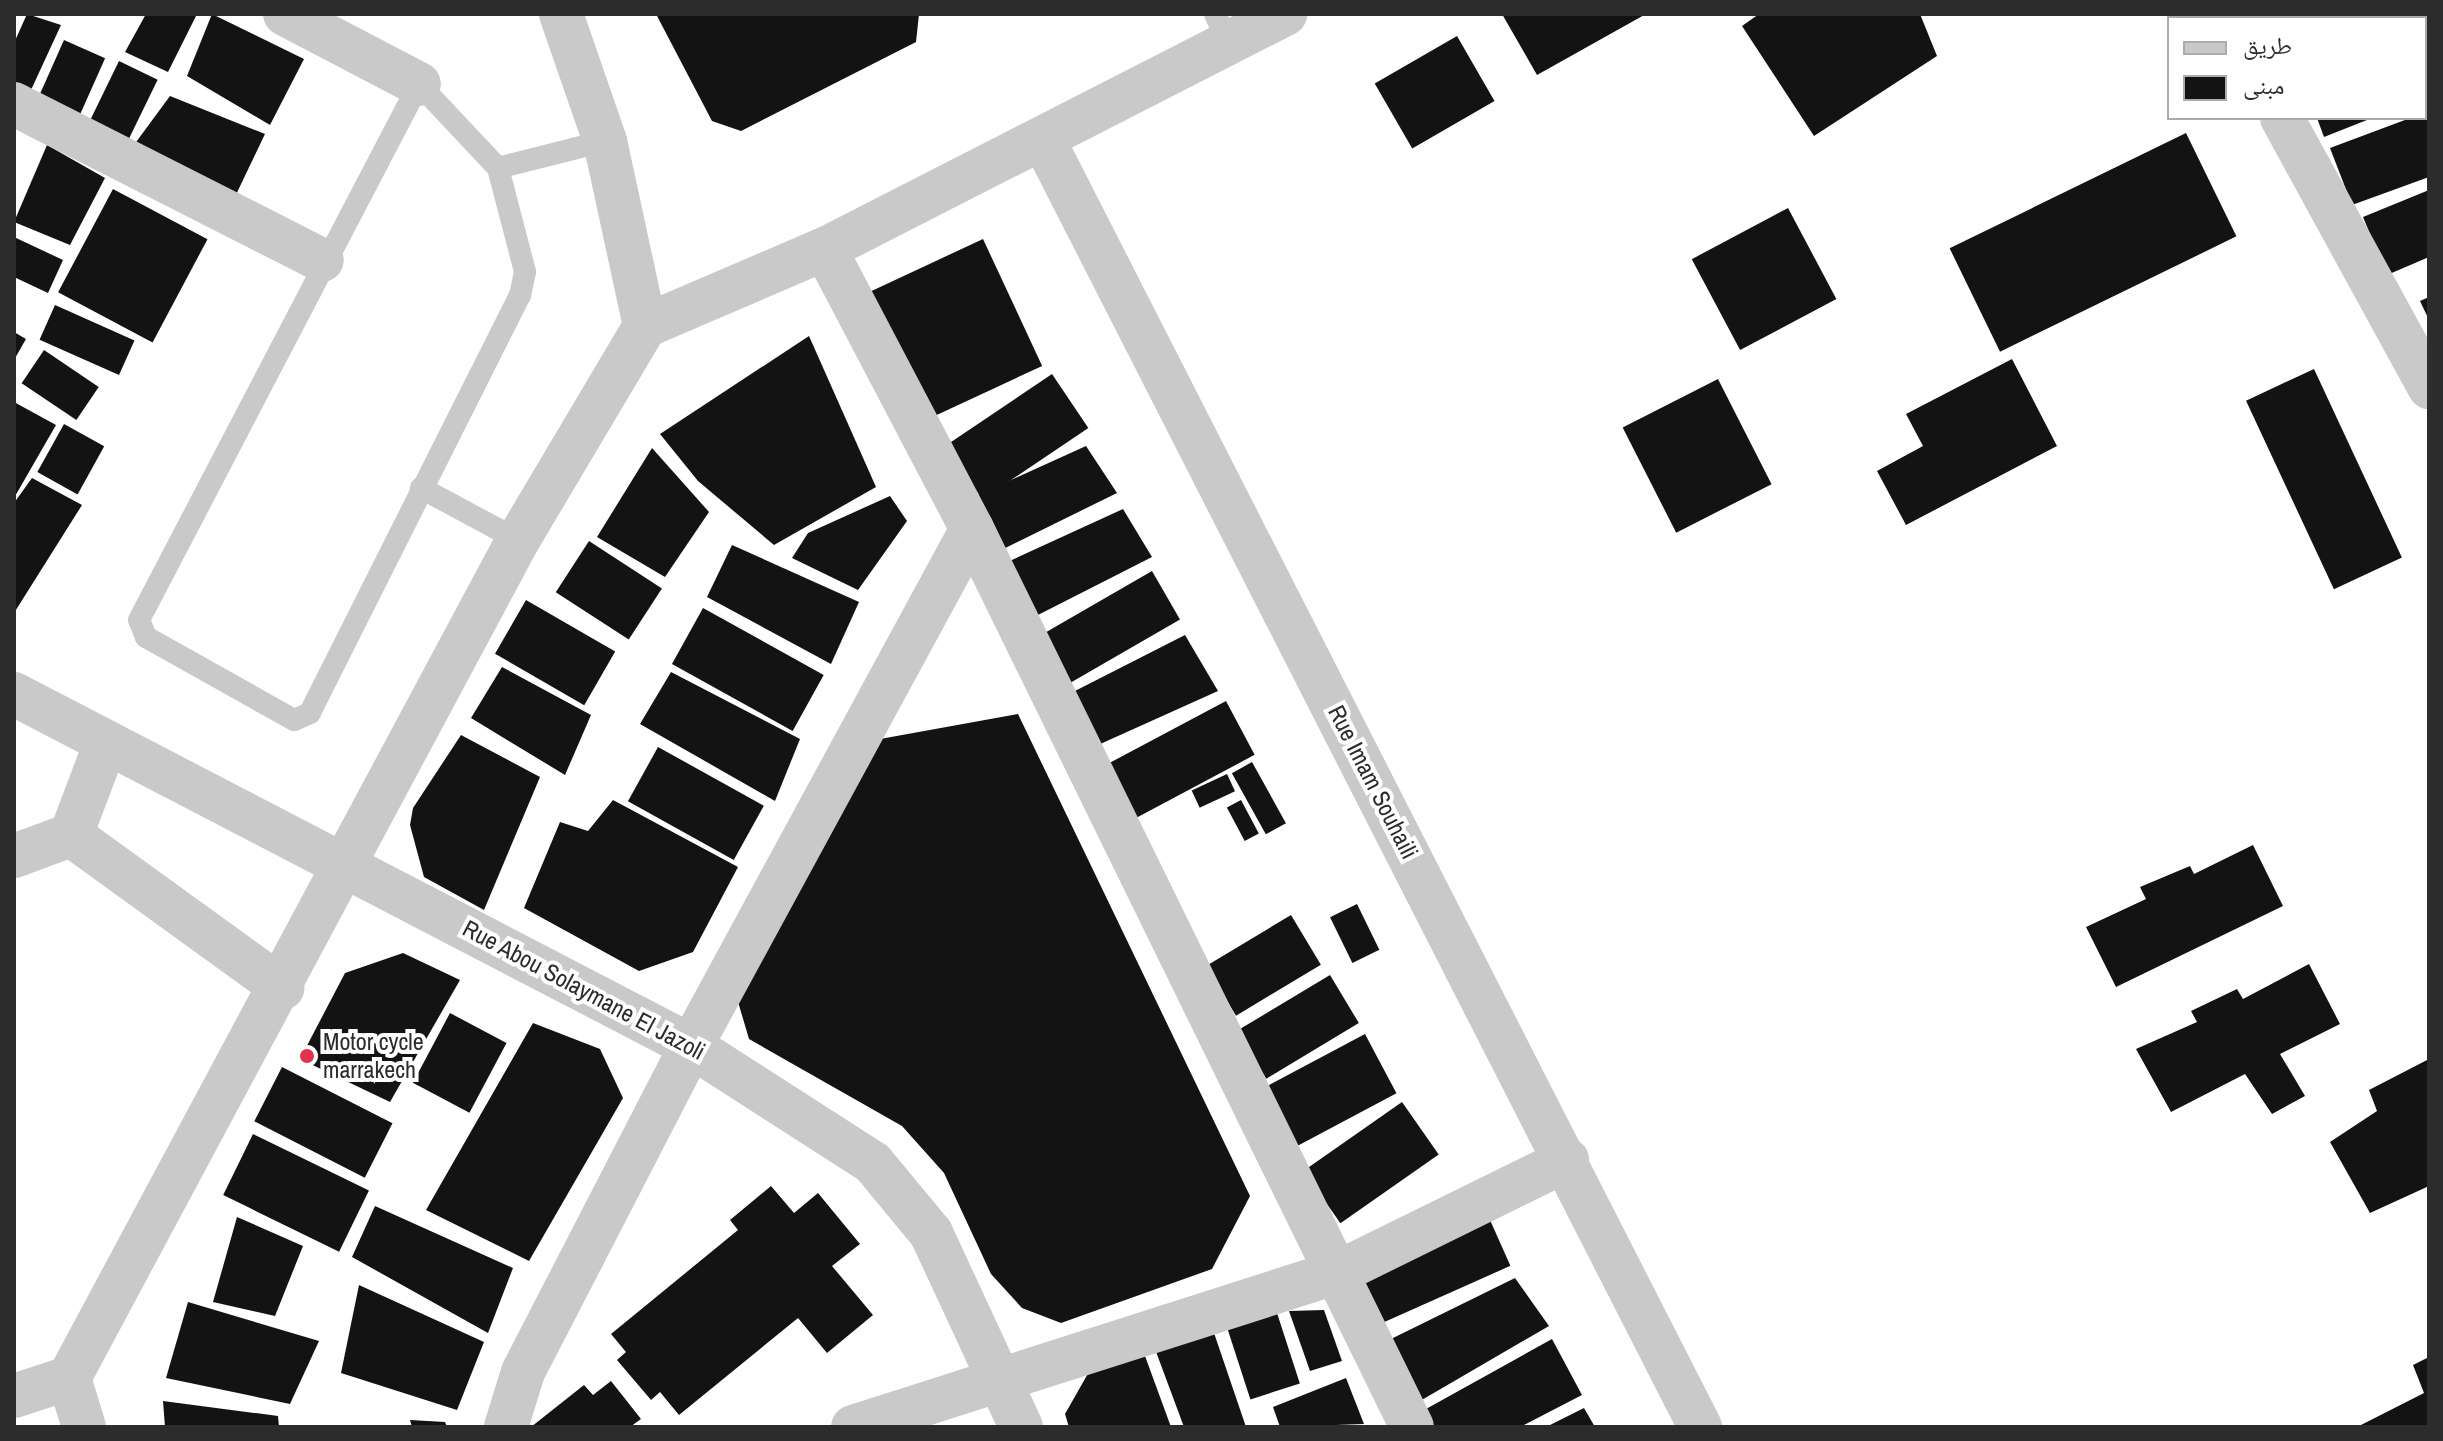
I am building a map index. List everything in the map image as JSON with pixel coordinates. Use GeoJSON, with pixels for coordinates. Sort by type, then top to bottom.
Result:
{"type":"FeatureCollection","features":[{"type":"Feature","properties":{"kind":"street"},"geometry":{"type":"LineString","coordinates":[[285,14],[419,84]]}},
{"type":"Feature","properties":{"kind":"street"},"geometry":{"type":"LineString","coordinates":[[561,14],[605,141],[645,326]]}},
{"type":"Feature","properties":{"kind":"street"},"geometry":{"type":"LineString","coordinates":[[14,1396],[69,1378],[282,988],[344,862],[518,540],[645,326],[825,249],[1043,139],[1222,28],[1285,14]]}},
{"type":"Feature","properties":{"kind":"street"},"geometry":{"type":"LineString","coordinates":[[14,104],[322,260]]}},
{"type":"Feature","properties":{"kind":"street"},"geometry":{"type":"LineString","coordinates":[[2283,120],[2429,387]]}},
{"type":"Feature","properties":{"kind":"street","name":"Rue Imam Souhaili"},"geometry":{"type":"LineString","coordinates":[[1043,139],[1567,1160],[1700,1427]]}},
{"type":"Feature","properties":{"kind":"street"},"geometry":{"type":"LineString","coordinates":[[825,249],[972,529],[1341,1271],[1412,1427]]}},
{"type":"Feature","properties":{"kind":"street"},"geometry":{"type":"LineString","coordinates":[[506,1427],[523,1372],[691,1046],[972,529]]}},
{"type":"Feature","properties":{"kind":"street","name":"Rue Abou Solaymane El Jazoli"},"geometry":{"type":"LineString","coordinates":[[14,694],[105,745],[344,862],[691,1046],[873,1163],[931,1233],[1004,1377],[1021,1427]]}},
{"type":"Feature","properties":{"kind":"street"},"geometry":{"type":"LineString","coordinates":[[14,856],[71,835],[105,745]]}},
{"type":"Feature","properties":{"kind":"street"},"geometry":{"type":"LineString","coordinates":[[71,835],[282,988]]}},
{"type":"Feature","properties":{"kind":"street"},"geometry":{"type":"LineString","coordinates":[[853,1427],[1341,1271],[1567,1160]]}},
{"type":"Feature","properties":{"kind":"street"},"geometry":{"type":"LineString","coordinates":[[69,1378],[84,1427]]}},
{"type":"Feature","properties":{"kind":"lane"},"geometry":{"type":"LineString","coordinates":[[419,84],[498,168],[522,244],[520,295],[306,717],[289,717],[142,632],[141,613],[322,260],[419,84]]}},
{"type":"Feature","properties":{"kind":"lane"},"geometry":{"type":"LineString","coordinates":[[498,168],[605,141]]}},
{"type":"Feature","properties":{"kind":"lane"},"geometry":{"type":"LineString","coordinates":[[421,488],[518,540]]}},
{"type":"Feature","properties":{"kind":"building"},"geometry":{"type":"Polygon","coordinates":[[[27,14],[61,25],[31,90],[14,82],[14,43],[27,14]]]}},
{"type":"Feature","properties":{"kind":"building"},"geometry":{"type":"Polygon","coordinates":[[[146,14],[197,14],[168,72],[125,52],[146,14]]]}},
{"type":"Feature","properties":{"kind":"building"},"geometry":{"type":"Polygon","coordinates":[[[212,14],[304,59],[270,125],[187,76],[212,14]]]}},
{"type":"Feature","properties":{"kind":"building"},"geometry":{"type":"Polygon","coordinates":[[[656,14],[919,14],[916,42],[741,131],[712,121],[656,14]]]}},
{"type":"Feature","properties":{"kind":"building"},"geometry":{"type":"Polygon","coordinates":[[[1502,14],[1646,14],[1537,75],[1502,14]]]}},
{"type":"Feature","properties":{"kind":"building"},"geometry":{"type":"Polygon","coordinates":[[[1759,14],[1920,14],[1937,56],[1814,136],[1742,26],[1759,14]]]}},
{"type":"Feature","properties":{"kind":"building"},"geometry":{"type":"Polygon","coordinates":[[[2289,14],[2386,14],[2386,16],[2289,14]]]}},
{"type":"Feature","properties":{"kind":"building"},"geometry":{"type":"Polygon","coordinates":[[[1457,36],[1494,101],[1412,148],[1375,84],[1457,36]]]}},
{"type":"Feature","properties":{"kind":"building"},"geometry":{"type":"Polygon","coordinates":[[[64,40],[105,58],[79,116],[38,98],[64,40]]]}},
{"type":"Feature","properties":{"kind":"building"},"geometry":{"type":"Polygon","coordinates":[[[119,61],[158,80],[125,147],[86,128],[119,61]]]}},
{"type":"Feature","properties":{"kind":"building"},"geometry":{"type":"Polygon","coordinates":[[[170,96],[265,134],[232,203],[128,153],[170,96]]]}},
{"type":"Feature","properties":{"kind":"building"},"geometry":{"type":"Polygon","coordinates":[[[2427,112],[2429,177],[2352,205],[2330,148],[2405,120],[2427,120],[2427,112]]]}},
{"type":"Feature","properties":{"kind":"building"},"geometry":{"type":"Polygon","coordinates":[[[2318,120],[2367,120],[2324,137],[2318,120]]]}},
{"type":"Feature","properties":{"kind":"building"},"geometry":{"type":"Polygon","coordinates":[[[2186,133],[2236,236],[2000,352],[1950,248],[2186,133]]]}},
{"type":"Feature","properties":{"kind":"building"},"geometry":{"type":"Polygon","coordinates":[[[47,145],[105,178],[70,245],[14,222],[47,145]]]}},
{"type":"Feature","properties":{"kind":"building"},"geometry":{"type":"Polygon","coordinates":[[[113,189],[207,239],[153,343],[58,292],[113,189]]]}},
{"type":"Feature","properties":{"kind":"building"},"geometry":{"type":"Polygon","coordinates":[[[2429,190],[2429,257],[2387,275],[2363,217],[2429,190]]]}},
{"type":"Feature","properties":{"kind":"building"},"geometry":{"type":"Polygon","coordinates":[[[1788,208],[1836,299],[1740,350],[1692,259],[1788,208]]]}},
{"type":"Feature","properties":{"kind":"building"},"geometry":{"type":"Polygon","coordinates":[[[14,237],[63,260],[48,293],[14,277],[14,237]]]}},
{"type":"Feature","properties":{"kind":"building"},"geometry":{"type":"Polygon","coordinates":[[[983,239],[1042,366],[922,422],[862,295],[983,239]]]}},
{"type":"Feature","properties":{"kind":"building"},"geometry":{"type":"Polygon","coordinates":[[[2429,297],[2429,320],[2420,301],[2429,297]]]}},
{"type":"Feature","properties":{"kind":"building"},"geometry":{"type":"Polygon","coordinates":[[[55,305],[134,340],[119,375],[40,340],[55,305]]]}},
{"type":"Feature","properties":{"kind":"building"},"geometry":{"type":"Polygon","coordinates":[[[14,332],[26,339],[14,360],[14,332]]]}},
{"type":"Feature","properties":{"kind":"building"},"geometry":{"type":"Polygon","coordinates":[[[809,336],[876,487],[774,545],[698,481],[660,434],[809,336]]]}},
{"type":"Feature","properties":{"kind":"building"},"geometry":{"type":"Polygon","coordinates":[[[44,350],[99,387],[76,420],[22,383],[44,350]]]}},
{"type":"Feature","properties":{"kind":"building"},"geometry":{"type":"Polygon","coordinates":[[[2012,359],[2057,446],[1906,525],[1877,471],[1923,446],[1906,414],[2012,359]]]}},
{"type":"Feature","properties":{"kind":"building"},"geometry":{"type":"Polygon","coordinates":[[[2314,369],[2402,558],[2334,589],[2246,401],[2314,369]]]}},
{"type":"Feature","properties":{"kind":"building"},"geometry":{"type":"Polygon","coordinates":[[[1052,374],[1088,428],[982,499],[946,446],[1052,374]]]}},
{"type":"Feature","properties":{"kind":"building"},"geometry":{"type":"Polygon","coordinates":[[[1718,379],[1772,484],[1676,533],[1623,428],[1718,379]]]}},
{"type":"Feature","properties":{"kind":"building"},"geometry":{"type":"Polygon","coordinates":[[[14,402],[56,425],[14,498],[14,402]]]}},
{"type":"Feature","properties":{"kind":"building"},"geometry":{"type":"Polygon","coordinates":[[[64,424],[104,446],[78,494],[37,472],[64,424]]]}},
{"type":"Feature","properties":{"kind":"building"},"geometry":{"type":"Polygon","coordinates":[[[1086,446],[1117,493],[997,552],[967,500],[1086,446]]]}},
{"type":"Feature","properties":{"kind":"building"},"geometry":{"type":"Polygon","coordinates":[[[652,448],[709,512],[665,577],[597,537],[652,448]]]}},
{"type":"Feature","properties":{"kind":"building"},"geometry":{"type":"Polygon","coordinates":[[[32,478],[82,505],[14,613],[14,503],[32,478]]]}},
{"type":"Feature","properties":{"kind":"building"},"geometry":{"type":"Polygon","coordinates":[[[890,496],[907,521],[858,590],[792,558],[808,533],[890,496]]]}},
{"type":"Feature","properties":{"kind":"building"},"geometry":{"type":"Polygon","coordinates":[[[1123,509],[1152,557],[1034,617],[1003,564],[1123,509]]]}},
{"type":"Feature","properties":{"kind":"building"},"geometry":{"type":"Polygon","coordinates":[[[589,541],[662,588],[629,640],[556,592],[589,541]]]}},
{"type":"Feature","properties":{"kind":"building"},"geometry":{"type":"Polygon","coordinates":[[[732,545],[859,602],[831,664],[707,597],[732,545]]]}},
{"type":"Feature","properties":{"kind":"building"},"geometry":{"type":"Polygon","coordinates":[[[1152,571],[1180,619],[1067,684],[1039,636],[1152,571]]]}},
{"type":"Feature","properties":{"kind":"building"},"geometry":{"type":"Polygon","coordinates":[[[526,600],[615,652],[584,705],[495,654],[526,600]]]}},
{"type":"Feature","properties":{"kind":"building"},"geometry":{"type":"Polygon","coordinates":[[[703,608],[824,675],[793,731],[672,664],[703,608]]]}},
{"type":"Feature","properties":{"kind":"building"},"geometry":{"type":"Polygon","coordinates":[[[1185,635],[1218,691],[1098,745],[1069,694],[1185,635]]]}},
{"type":"Feature","properties":{"kind":"building"},"geometry":{"type":"Polygon","coordinates":[[[502,667],[591,715],[565,775],[471,718],[502,667]]]}},
{"type":"Feature","properties":{"kind":"building"},"geometry":{"type":"Polygon","coordinates":[[[671,672],[800,739],[775,801],[640,724],[671,672]]]}},
{"type":"Feature","properties":{"kind":"building"},"geometry":{"type":"Polygon","coordinates":[[[1226,701],[1255,755],[1135,819],[1106,765],[1226,701]]]}},
{"type":"Feature","properties":{"kind":"building"},"geometry":{"type":"Polygon","coordinates":[[[1018,714],[1250,1196],[1212,1269],[1061,1323],[1022,1308],[991,1274],[944,1173],[902,1126],[749,1039],[736,995],[869,741],[1018,714]]]}},
{"type":"Feature","properties":{"kind":"building"},"geometry":{"type":"Polygon","coordinates":[[[461,735],[540,777],[484,910],[424,877],[410,825],[413,808],[461,735]]]}},
{"type":"Feature","properties":{"kind":"building"},"geometry":{"type":"Polygon","coordinates":[[[658,747],[764,806],[734,860],[628,801],[658,747]]]}},
{"type":"Feature","properties":{"kind":"building"},"geometry":{"type":"Polygon","coordinates":[[[1252,762],[1286,823],[1266,834],[1232,773],[1252,762]]]}},
{"type":"Feature","properties":{"kind":"building"},"geometry":{"type":"Polygon","coordinates":[[[1227,774],[1235,791],[1200,808],[1192,790],[1227,774]]]}},
{"type":"Feature","properties":{"kind":"building"},"geometry":{"type":"Polygon","coordinates":[[[613,800],[738,867],[693,952],[639,971],[524,908],[560,822],[588,831],[613,800]]]}},
{"type":"Feature","properties":{"kind":"building"},"geometry":{"type":"Polygon","coordinates":[[[1241,800],[1259,834],[1245,841],[1227,808],[1241,800]]]}},
{"type":"Feature","properties":{"kind":"building"},"geometry":{"type":"Polygon","coordinates":[[[2253,845],[2283,906],[2116,987],[2086,927],[2146,899],[2140,887],[2190,866],[2194,874],[2253,845]]]}},
{"type":"Feature","properties":{"kind":"building"},"geometry":{"type":"Polygon","coordinates":[[[1357,904],[1379,950],[1352,963],[1330,917],[1357,904]]]}},
{"type":"Feature","properties":{"kind":"building"},"geometry":{"type":"Polygon","coordinates":[[[1291,915],[1321,965],[1236,1016],[1206,966],[1291,915]]]}},
{"type":"Feature","properties":{"kind":"building"},"geometry":{"type":"Polygon","coordinates":[[[403,953],[460,980],[390,1102],[300,1059],[345,973],[403,953]]]}},
{"type":"Feature","properties":{"kind":"building"},"geometry":{"type":"Polygon","coordinates":[[[2309,964],[2340,1024],[2280,1054],[2305,1096],[2272,1114],[2245,1074],[2171,1112],[2136,1049],[2197,1022],[2191,1011],[2237,989],[2243,999],[2309,964]]]}},
{"type":"Feature","properties":{"kind":"building"},"geometry":{"type":"Polygon","coordinates":[[[1330,975],[1359,1023],[1266,1079],[1237,1031],[1330,975]]]}},
{"type":"Feature","properties":{"kind":"building"},"geometry":{"type":"Polygon","coordinates":[[[450,1013],[507,1043],[469,1113],[413,1083],[450,1013]]]}},
{"type":"Feature","properties":{"kind":"building"},"geometry":{"type":"Polygon","coordinates":[[[533,1023],[600,1049],[623,1098],[529,1261],[426,1210],[533,1023]]]}},
{"type":"Feature","properties":{"kind":"building"},"geometry":{"type":"Polygon","coordinates":[[[1365,1034],[1396,1093],[1288,1151],[1256,1092],[1365,1034]]]}},
{"type":"Feature","properties":{"kind":"building"},"geometry":{"type":"Polygon","coordinates":[[[2429,1059],[2429,1186],[2370,1213],[2330,1142],[2377,1111],[2369,1090],[2429,1059]]]}},
{"type":"Feature","properties":{"kind":"building"},"geometry":{"type":"Polygon","coordinates":[[[282,1067],[392,1123],[365,1178],[254,1121],[282,1067]]]}},
{"type":"Feature","properties":{"kind":"building"},"geometry":{"type":"Polygon","coordinates":[[[1402,1102],[1439,1154],[1340,1223],[1304,1171],[1402,1102]]]}},
{"type":"Feature","properties":{"kind":"building"},"geometry":{"type":"Polygon","coordinates":[[[253,1134],[369,1191],[339,1252],[223,1195],[253,1134]]]}},
{"type":"Feature","properties":{"kind":"building"},"geometry":{"type":"Polygon","coordinates":[[[771,1186],[794,1213],[818,1193],[860,1244],[832,1266],[873,1315],[827,1353],[798,1318],[679,1415],[660,1392],[651,1400],[617,1360],[626,1352],[611,1334],[738,1230],[730,1220],[771,1186]]]}},
{"type":"Feature","properties":{"kind":"building"},"geometry":{"type":"Polygon","coordinates":[[[375,1206],[513,1268],[488,1333],[352,1257],[375,1206]]]}},
{"type":"Feature","properties":{"kind":"building"},"geometry":{"type":"Polygon","coordinates":[[[1486,1211],[1510,1266],[1382,1323],[1357,1268],[1486,1211]]]}},
{"type":"Feature","properties":{"kind":"building"},"geometry":{"type":"Polygon","coordinates":[[[237,1217],[303,1246],[275,1316],[213,1302],[237,1217]]]}},
{"type":"Feature","properties":{"kind":"building"},"geometry":{"type":"Polygon","coordinates":[[[1515,1278],[1549,1326],[1420,1401],[1391,1339],[1515,1278]]]}},
{"type":"Feature","properties":{"kind":"building"},"geometry":{"type":"Polygon","coordinates":[[[359,1285],[484,1342],[457,1410],[341,1373],[359,1285]]]}},
{"type":"Feature","properties":{"kind":"building"},"geometry":{"type":"Polygon","coordinates":[[[188,1302],[319,1341],[290,1404],[166,1378],[188,1302]]]}},
{"type":"Feature","properties":{"kind":"building"},"geometry":{"type":"Polygon","coordinates":[[[1324,1310],[1342,1361],[1310,1371],[1289,1311],[1324,1310]]]}},
{"type":"Feature","properties":{"kind":"building"},"geometry":{"type":"Polygon","coordinates":[[[1277,1313],[1300,1383],[1250,1399],[1228,1329],[1277,1313]]]}},
{"type":"Feature","properties":{"kind":"building"},"geometry":{"type":"Polygon","coordinates":[[[1213,1330],[1246,1427],[1184,1427],[1155,1349],[1213,1330]]]}},
{"type":"Feature","properties":{"kind":"building"},"geometry":{"type":"Polygon","coordinates":[[[1552,1339],[1582,1395],[1520,1427],[1434,1427],[1426,1409],[1552,1339]]]}},
{"type":"Feature","properties":{"kind":"building"},"geometry":{"type":"Polygon","coordinates":[[[1145,1356],[1171,1427],[1069,1427],[1065,1414],[1090,1370],[1145,1356]]]}},
{"type":"Feature","properties":{"kind":"building"},"geometry":{"type":"Polygon","coordinates":[[[2429,1357],[2429,1427],[2357,1427],[2424,1393],[2413,1365],[2429,1357]]]}},
{"type":"Feature","properties":{"kind":"building"},"geometry":{"type":"Polygon","coordinates":[[[1346,1378],[1364,1424],[1280,1427],[1273,1407],[1346,1378]]]}},
{"type":"Feature","properties":{"kind":"building"},"geometry":{"type":"Polygon","coordinates":[[[611,1381],[641,1419],[630,1427],[531,1427],[584,1385],[593,1395],[611,1381]]]}},
{"type":"Feature","properties":{"kind":"building"},"geometry":{"type":"Polygon","coordinates":[[[163,1401],[278,1416],[279,1427],[165,1427],[163,1401]]]}},
{"type":"Feature","properties":{"kind":"building"},"geometry":{"type":"Polygon","coordinates":[[[1584,1408],[1595,1427],[1546,1427],[1584,1408]]]}},
{"type":"Feature","properties":{"kind":"building"},"geometry":{"type":"Polygon","coordinates":[[[410,1420],[445,1422],[447,1427],[412,1427],[410,1420]]]}},
{"type":"Feature","properties":{"kind":"place","name":"Motor cycle marrakech"},"geometry":{"type":"Point","coordinates":[307,1056]}}]}
